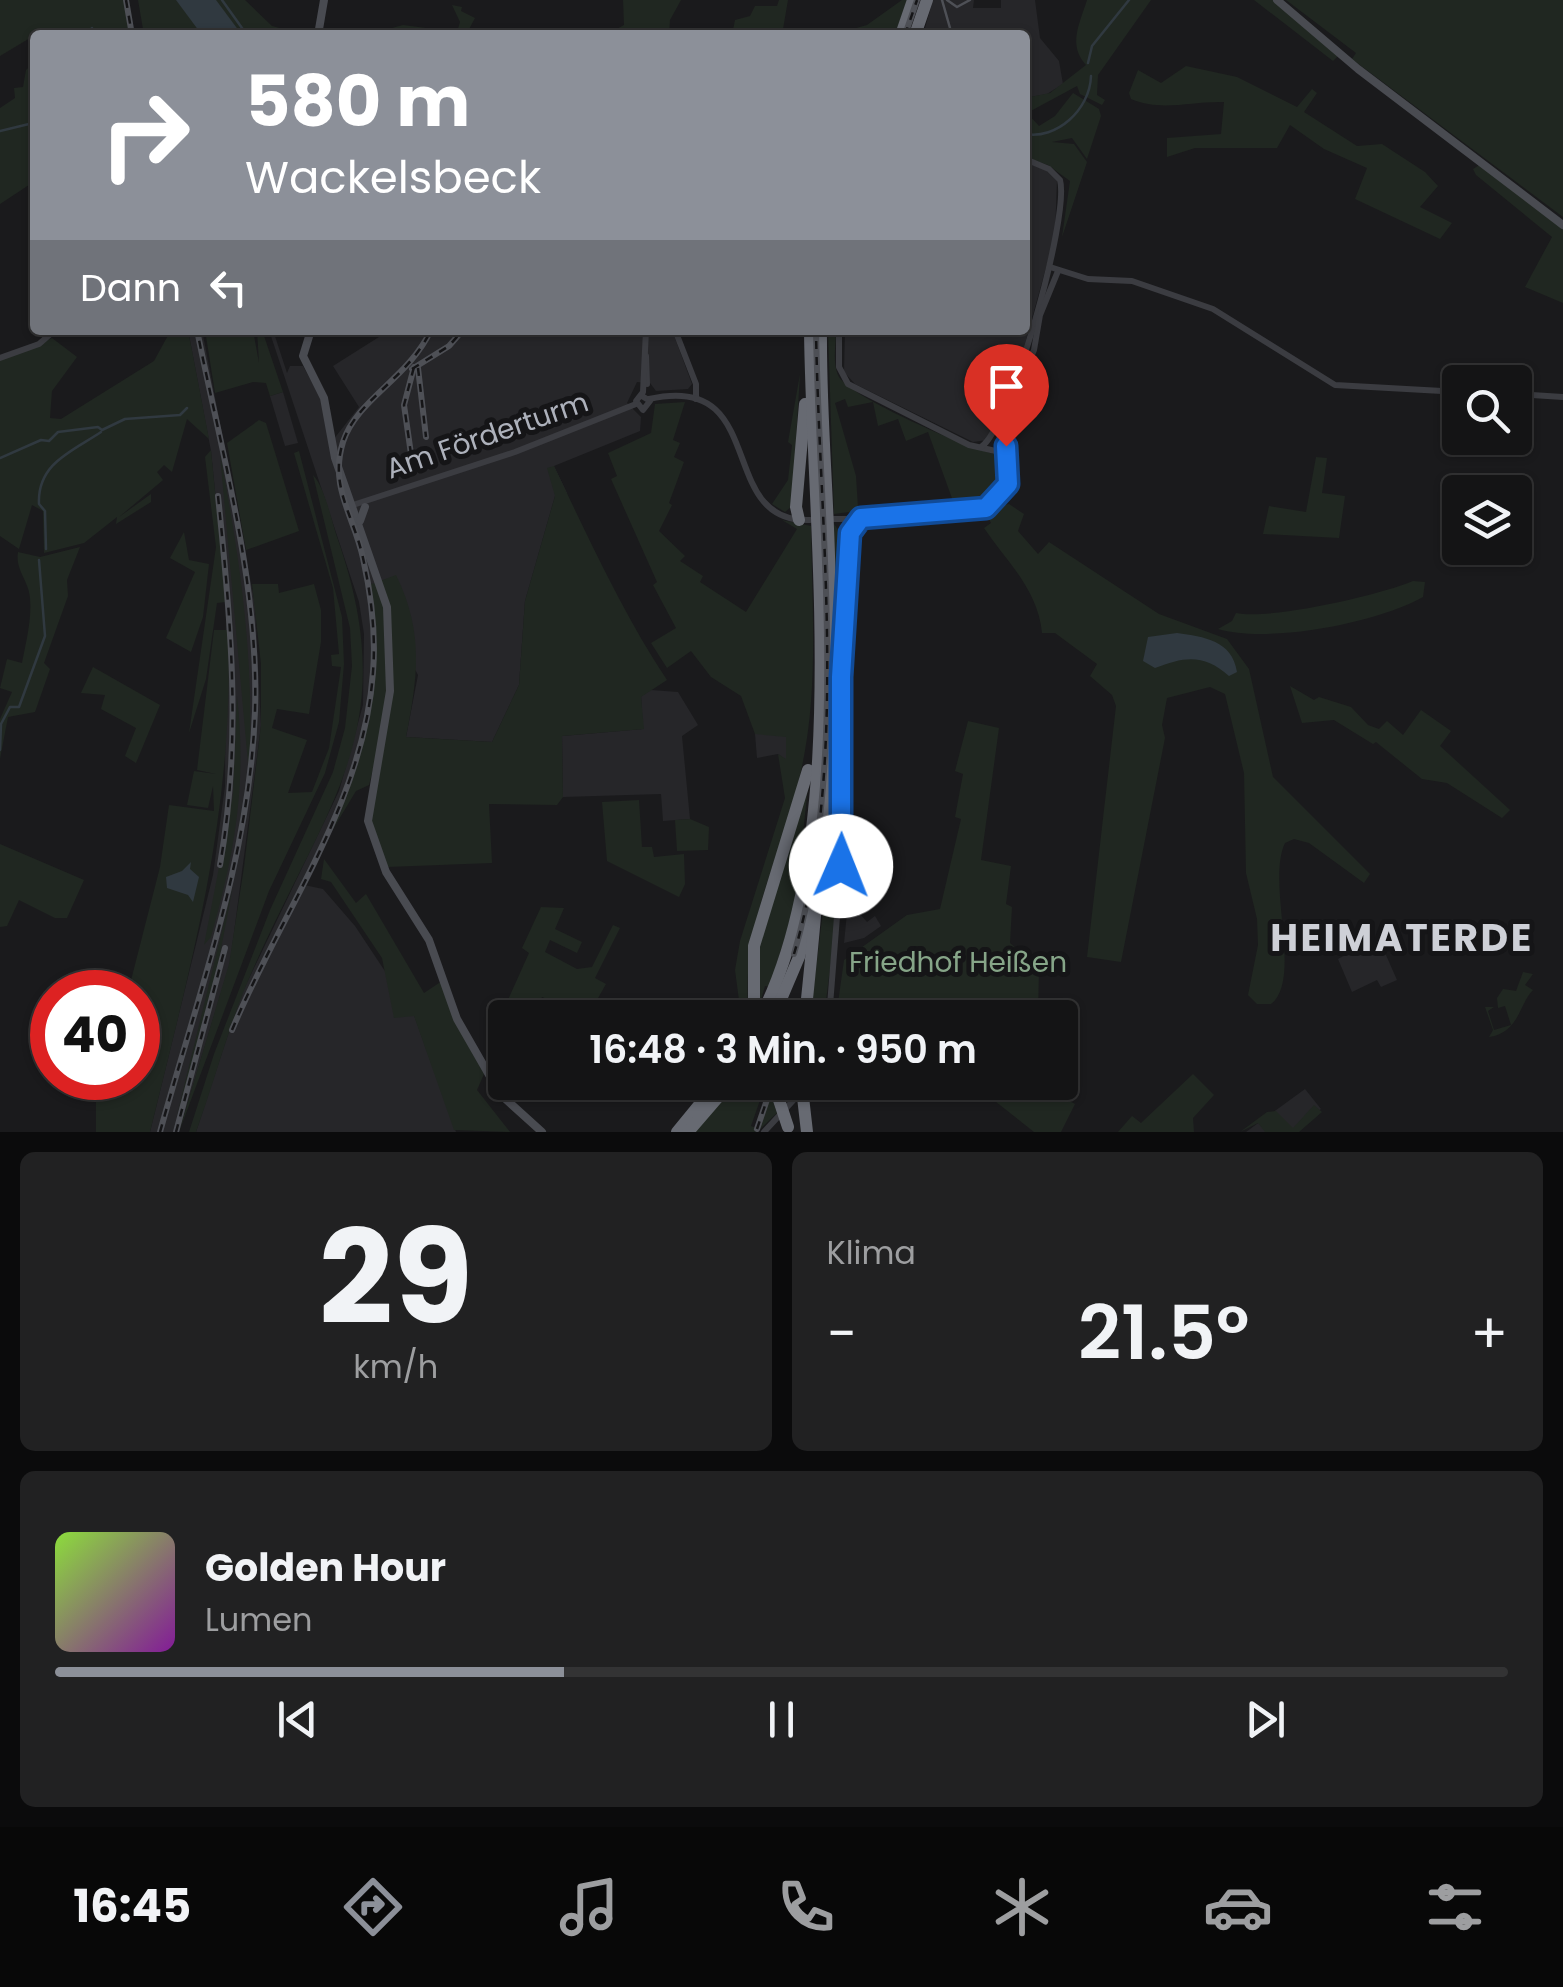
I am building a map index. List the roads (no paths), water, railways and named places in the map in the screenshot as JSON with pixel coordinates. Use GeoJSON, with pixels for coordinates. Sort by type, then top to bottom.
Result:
{"type":"FeatureCollection","features":[{"type":"Feature","properties":{"kind":"highway"},"geometry":{"type":"LineString","coordinates":[[903,30],[913,0]]}},
{"type":"Feature","properties":{"kind":"highway"},"geometry":{"type":"LineString","coordinates":[[917,30],[926,0]]}},
{"type":"Feature","properties":{"kind":"highway"},"geometry":{"type":"LineString","coordinates":[[807,1000],[825,817],[830,606],[816,357],[811,335]]}},
{"type":"Feature","properties":{"kind":"highway"},"geometry":{"type":"LineString","coordinates":[[798,516],[821,335]]}},
{"type":"Feature","properties":{"kind":"highway"},"geometry":{"type":"LineString","coordinates":[[766,1000],[781,970],[802,896],[816,728],[816,357]]}},
{"type":"Feature","properties":{"kind":"highway"},"geometry":{"type":"LineString","coordinates":[[754,1000],[751,975],[759,924],[803,794],[816,728]]}},
{"type":"Feature","properties":{"kind":"highway"},"geometry":{"type":"LineString","coordinates":[[780,1000],[806,933],[825,817]]}},
{"type":"Feature","properties":{"kind":"highway"},"geometry":{"type":"LineString","coordinates":[[677,1132],[703,1100]]}},
{"type":"Feature","properties":{"kind":"highway"},"geometry":{"type":"LineString","coordinates":[[688,1132],[715,1100]]}},
{"type":"Feature","properties":{"kind":"highway"},"geometry":{"type":"LineString","coordinates":[[779,1100],[789,1129]]}},
{"type":"Feature","properties":{"kind":"highway"},"geometry":{"type":"LineString","coordinates":[[805,1100],[807,1132]]}},
{"type":"Feature","properties":{"kind":"main road"},"geometry":{"type":"LineString","coordinates":[[319,30],[324,0]]}},
{"type":"Feature","properties":{"kind":"main road"},"geometry":{"type":"LineString","coordinates":[[1277,0],[1358,69],[1563,225]]}},
{"type":"Feature","properties":{"kind":"main road"},"geometry":{"type":"LineString","coordinates":[[309,335],[302,353],[324,398],[333,448],[386,599],[391,660],[368,820],[386,872],[429,940],[457,1019],[500,1094],[542,1132]]}},
{"type":"Feature","properties":{"kind":"main road"},"geometry":{"type":"LineString","coordinates":[[360,522],[365,507]]}},
{"type":"Feature","properties":{"kind":"street"},"geometry":{"type":"LineString","coordinates":[[849,536],[834,519],[966,512],[994,504],[1005,481],[1002,424],[1054,269],[1059,233],[1062,187],[1050,169],[1030,162]]}},
{"type":"Feature","properties":{"kind":"street"},"geometry":{"type":"LineString","coordinates":[[1054,269],[1088,279],[1132,282],[1213,309],[1335,385],[1442,391]]}},
{"type":"Feature","properties":{"kind":"street"},"geometry":{"type":"LineString","coordinates":[[0,358],[40,344],[49,335]]}},
{"type":"Feature","properties":{"kind":"street"},"geometry":{"type":"LineString","coordinates":[[645,335],[642,372],[647,399]]}},
{"type":"Feature","properties":{"kind":"street"},"geometry":{"type":"LineString","coordinates":[[677,335],[696,384],[696,398],[726,418],[738,438],[753,490],[768,508],[798,516]]}},
{"type":"Feature","properties":{"kind":"street"},"geometry":{"type":"LineString","coordinates":[[839,335],[839,367],[848,384],[1002,452]]}},
{"type":"Feature","properties":{"kind":"street"},"geometry":{"type":"LineString","coordinates":[[644,340],[647,399]]}},
{"type":"Feature","properties":{"kind":"street"},"geometry":{"type":"LineString","coordinates":[[615,414],[633,400],[642,372]]}},
{"type":"Feature","properties":{"kind":"street"},"geometry":{"type":"LineString","coordinates":[[647,383],[652,392],[666,396]]}},
{"type":"Feature","properties":{"kind":"street"},"geometry":{"type":"LineString","coordinates":[[1532,395],[1563,397]]}},
{"type":"Feature","properties":{"kind":"street","name":"Am Förderturm"},"geometry":{"type":"LineString","coordinates":[[354,508],[637,407],[647,399],[696,398]]}},
{"type":"Feature","properties":{"kind":"street","name":"Am Förderturm"},"geometry":{"type":"LineString","coordinates":[[637,407],[646,410],[647,399]]}},
{"type":"Feature","properties":{"kind":"street"},"geometry":{"type":"LineString","coordinates":[[981,446],[988,442],[1007,408]]}},
{"type":"Feature","properties":{"kind":"street"},"geometry":{"type":"LineString","coordinates":[[1002,452],[1007,408]]}},
{"type":"Feature","properties":{"kind":"street","name":"Am Förderturm"},"geometry":{"type":"LineString","coordinates":[[354,508],[365,507],[374,498]]}},
{"type":"Feature","properties":{"kind":"street"},"geometry":{"type":"LineString","coordinates":[[830,1000],[840,881],[841,677],[849,518]]}},
{"type":"Feature","properties":{"kind":"street"},"geometry":{"type":"LineString","coordinates":[[849,536],[861,518]]}},
{"type":"Feature","properties":{"kind":"street"},"geometry":{"type":"LineString","coordinates":[[764,1132],[792,1100]]}},
{"type":"Feature","properties":{"kind":"waterway"},"geometry":{"type":"LineString","coordinates":[[222,0],[243,30]]}},
{"type":"Feature","properties":{"kind":"waterway"},"geometry":{"type":"LineString","coordinates":[[1088,63],[1092,46],[1129,0]]}},
{"type":"Feature","properties":{"kind":"waterway"},"geometry":{"type":"LineString","coordinates":[[1030,134],[1048,132],[1069,120],[1085,100],[1091,76]]}},
{"type":"Feature","properties":{"kind":"waterway"},"geometry":{"type":"LineString","coordinates":[[0,131],[30,122]]}},
{"type":"Feature","properties":{"kind":"waterway"},"geometry":{"type":"LineString","coordinates":[[0,458],[41,440],[49,441],[58,432],[98,427],[102,430],[125,419],[180,415],[187,408]]}},
{"type":"Feature","properties":{"kind":"waterway"},"geometry":{"type":"LineString","coordinates":[[46,549],[45,511],[39,504],[44,478],[59,460],[101,432]]}},
{"type":"Feature","properties":{"kind":"waterway"},"geometry":{"type":"LineString","coordinates":[[0,750],[1,724],[10,707],[19,707],[45,636],[39,560]]}},
{"type":"Feature","properties":{"kind":"tram line"},"geometry":{"type":"LineString","coordinates":[[942,0],[951,30]]}},
{"type":"Feature","properties":{"kind":"tram line"},"geometry":{"type":"LineString","coordinates":[[947,0],[957,7],[970,0]]}},
{"type":"Feature","properties":{"kind":"railway"},"geometry":{"type":"LineString","coordinates":[[126,0],[131,30]]}},
{"type":"Feature","properties":{"kind":"railway"},"geometry":{"type":"LineString","coordinates":[[907,30],[917,0]]}},
{"type":"Feature","properties":{"kind":"railway"},"geometry":{"type":"LineString","coordinates":[[160,1132],[233,871],[251,765],[255,711],[255,663],[245,567],[198,335]]}},
{"type":"Feature","properties":{"kind":"railway"},"geometry":{"type":"LineString","coordinates":[[232,1030],[318,856],[354,767],[366,720],[373,672],[372,615],[363,558],[341,487],[339,458],[343,442],[359,413],[410,362],[428,335]]}},
{"type":"Feature","properties":{"kind":"railway"},"geometry":{"type":"LineString","coordinates":[[412,369],[449,346],[459,335]]}},
{"type":"Feature","properties":{"kind":"railway"},"geometry":{"type":"LineString","coordinates":[[794,954],[811,881],[826,725],[825,564],[816,335]]}},
{"type":"Feature","properties":{"kind":"railway"},"geometry":{"type":"LineString","coordinates":[[411,454],[404,405],[414,367]]}},
{"type":"Feature","properties":{"kind":"railway"},"geometry":{"type":"LineString","coordinates":[[418,368],[426,437]]}},
{"type":"Feature","properties":{"kind":"railway"},"geometry":{"type":"LineString","coordinates":[[218,496],[232,680],[231,772],[220,865]]}},
{"type":"Feature","properties":{"kind":"railway"},"geometry":{"type":"LineString","coordinates":[[176,1132],[225,948]]}},
{"type":"Feature","properties":{"kind":"railway"},"geometry":{"type":"LineString","coordinates":[[757,1129],[767,1100]]}},
{"type":"Feature","properties":{"kind":"district","name":"HEIMATERDE"},"geometry":{"type":"Point","coordinates":[1402,938]}},
{"type":"Feature","properties":{"kind":"park label","name":"Friedhof Heißen"},"geometry":{"type":"Point","coordinates":[958,962]}}]}
